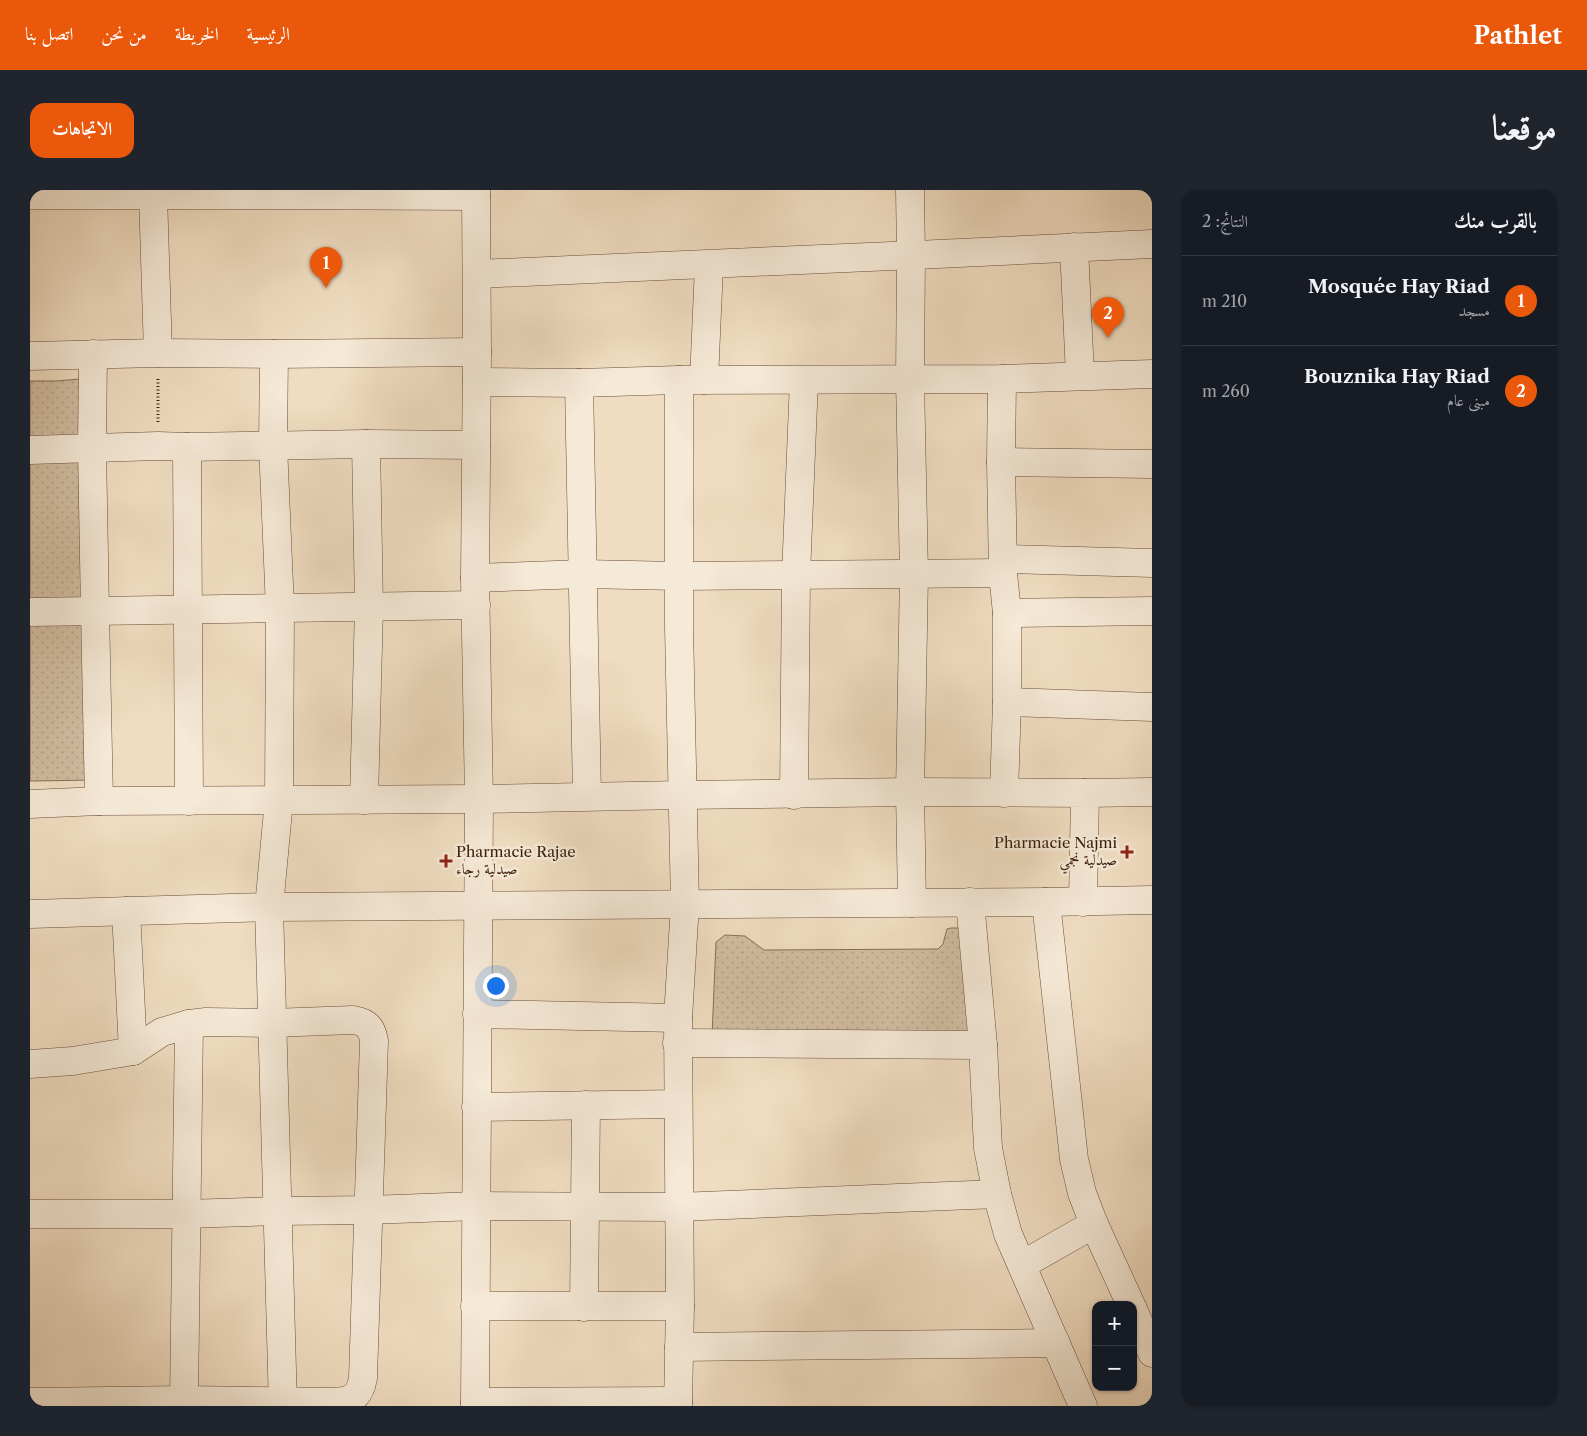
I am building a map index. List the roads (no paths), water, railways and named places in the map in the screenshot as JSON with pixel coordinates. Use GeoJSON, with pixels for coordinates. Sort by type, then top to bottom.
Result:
{"type":"FeatureCollection","features":[{"type":"Feature","properties":{"kind":"street"},"geometry":{"type":"LineString","coordinates":[[910,190],[910,379],[914,575],[910,792],[912,903]]}},
{"type":"Feature","properties":{"kind":"street"},"geometry":{"type":"LineString","coordinates":[[30,195],[223,192],[476,193],[475,578],[479,800],[475,1404],[678,1403],[680,1306],[678,1030],[685,904],[679,576],[692,380],[709,266]]}},
{"type":"Feature","properties":{"kind":"street"},"geometry":{"type":"LineString","coordinates":[[153,194],[158,353]]}},
{"type":"Feature","properties":{"kind":"street"},"geometry":{"type":"LineString","coordinates":[[476,274],[709,266],[911,254],[1152,244]]}},
{"type":"Feature","properties":{"kind":"street"},"geometry":{"type":"LineString","coordinates":[[1074,247],[1080,375]]}},
{"type":"Feature","properties":{"kind":"street"},"geometry":{"type":"LineString","coordinates":[[30,356],[158,353],[477,352]]}},
{"type":"Feature","properties":{"kind":"street"},"geometry":{"type":"LineString","coordinates":[[93,354],[92,448],[99,801]]}},
{"type":"Feature","properties":{"kind":"street"},"geometry":{"type":"LineString","coordinates":[[274,354],[273,445],[280,608],[279,800],[269,907],[282,1404]]}},
{"type":"Feature","properties":{"kind":"street"},"geometry":{"type":"LineString","coordinates":[[477,382],[579,383],[692,380],[1002,379],[1152,374]]}},
{"type":"Feature","properties":{"kind":"street"},"geometry":{"type":"LineString","coordinates":[[1002,379],[1003,566],[1007,613],[1004,793]]}},
{"type":"Feature","properties":{"kind":"street"},"geometry":{"type":"LineString","coordinates":[[794,795],[796,576],[804,380]]}},
{"type":"Feature","properties":{"kind":"street"},"geometry":{"type":"LineString","coordinates":[[579,383],[587,796]]}},
{"type":"Feature","properties":{"kind":"street"},"geometry":{"type":"LineString","coordinates":[[364,800],[369,607],[366,444]]}},
{"type":"Feature","properties":{"kind":"street"},"geometry":{"type":"LineString","coordinates":[[30,450],[158,446],[476,445]]}},
{"type":"Feature","properties":{"kind":"street"},"geometry":{"type":"LineString","coordinates":[[187,447],[190,801]]}},
{"type":"Feature","properties":{"kind":"street"},"geometry":{"type":"LineString","coordinates":[[1001,462],[1152,464]]}},
{"type":"Feature","properties":{"kind":"street"},"geometry":{"type":"LineString","coordinates":[[475,578],[583,574],[679,576],[914,575],[1003,566],[1152,563]]}},
{"type":"Feature","properties":{"kind":"street"},"geometry":{"type":"LineString","coordinates":[[30,612],[476,606]]}},
{"type":"Feature","properties":{"kind":"street"},"geometry":{"type":"LineString","coordinates":[[1007,613],[1152,611]]}},
{"type":"Feature","properties":{"kind":"street"},"geometry":{"type":"LineString","coordinates":[[1006,702],[1152,707]]}},
{"type":"Feature","properties":{"kind":"street"},"geometry":{"type":"LineString","coordinates":[[30,804],[99,801],[479,800],[587,796],[794,795],[910,792],[1152,792]]}},
{"type":"Feature","properties":{"kind":"street"},"geometry":{"type":"LineString","coordinates":[[1083,902],[1085,793]]}},
{"type":"Feature","properties":{"kind":"street"},"geometry":{"type":"LineString","coordinates":[[30,914],[269,907],[477,904],[1083,902],[1152,900]]}},
{"type":"Feature","properties":{"kind":"street"},"geometry":{"type":"LineString","coordinates":[[970,902],[983,1045],[988,1148],[996,1194],[1008,1234],[1083,1406]]}},
{"type":"Feature","properties":{"kind":"street"},"geometry":{"type":"LineString","coordinates":[[1046,902],[1074,1158],[1082,1192],[1094,1224],[1129,1301]]}},
{"type":"Feature","properties":{"kind":"street"},"geometry":{"type":"LineString","coordinates":[[126,911],[133,1051]]}},
{"type":"Feature","properties":{"kind":"street"},"geometry":{"type":"LineString","coordinates":[[477,1014],[678,1030],[983,1045]]}},
{"type":"Feature","properties":{"kind":"street"},"geometry":{"type":"LineString","coordinates":[[30,1064],[74,1061],[133,1051],[162,1032],[189,1024],[206,1022],[272,1023],[354,1020],[364,1022],[372,1031],[374,1041],[363,1378],[361,1387],[353,1398],[347,1401],[282,1404],[184,1400],[30,1402]]}},
{"type":"Feature","properties":{"kind":"street"},"geometry":{"type":"LineString","coordinates":[[184,1400],[189,1024]]}},
{"type":"Feature","properties":{"kind":"street"},"geometry":{"type":"LineString","coordinates":[[476,1106],[678,1104]]}},
{"type":"Feature","properties":{"kind":"street"},"geometry":{"type":"LineString","coordinates":[[584,1307],[586,1105]]}},
{"type":"Feature","properties":{"kind":"street"},"geometry":{"type":"LineString","coordinates":[[30,1214],[186,1214],[476,1206],[678,1207],[996,1194]]}},
{"type":"Feature","properties":{"kind":"street"},"geometry":{"type":"LineString","coordinates":[[1022,1265],[1094,1224]]}},
{"type":"Feature","properties":{"kind":"street"},"geometry":{"type":"LineString","coordinates":[[475,1306],[680,1306]]}},
{"type":"Feature","properties":{"kind":"street"},"geometry":{"type":"LineString","coordinates":[[1137,1318],[1152,1353]]}},
{"type":"Feature","properties":{"kind":"street"},"geometry":{"type":"LineString","coordinates":[[679,1348],[1056,1343]]}},
{"type":"Feature","properties":{"kind":"place","name":"Mosquée Hay Riad"},"geometry":{"type":"Point","coordinates":[326,288]}},
{"type":"Feature","properties":{"kind":"place","name":"Bouznika Hay Riad"},"geometry":{"type":"Point","coordinates":[1108,338]}},
{"type":"Feature","properties":{"kind":"place","name":"Pharmacie Najmi صيدلية نجمي"},"geometry":{"type":"Point","coordinates":[1127,852]}},
{"type":"Feature","properties":{"kind":"place","name":"Pharmacie Rajae صيدلية رجاء"},"geometry":{"type":"Point","coordinates":[446,861]}}]}
